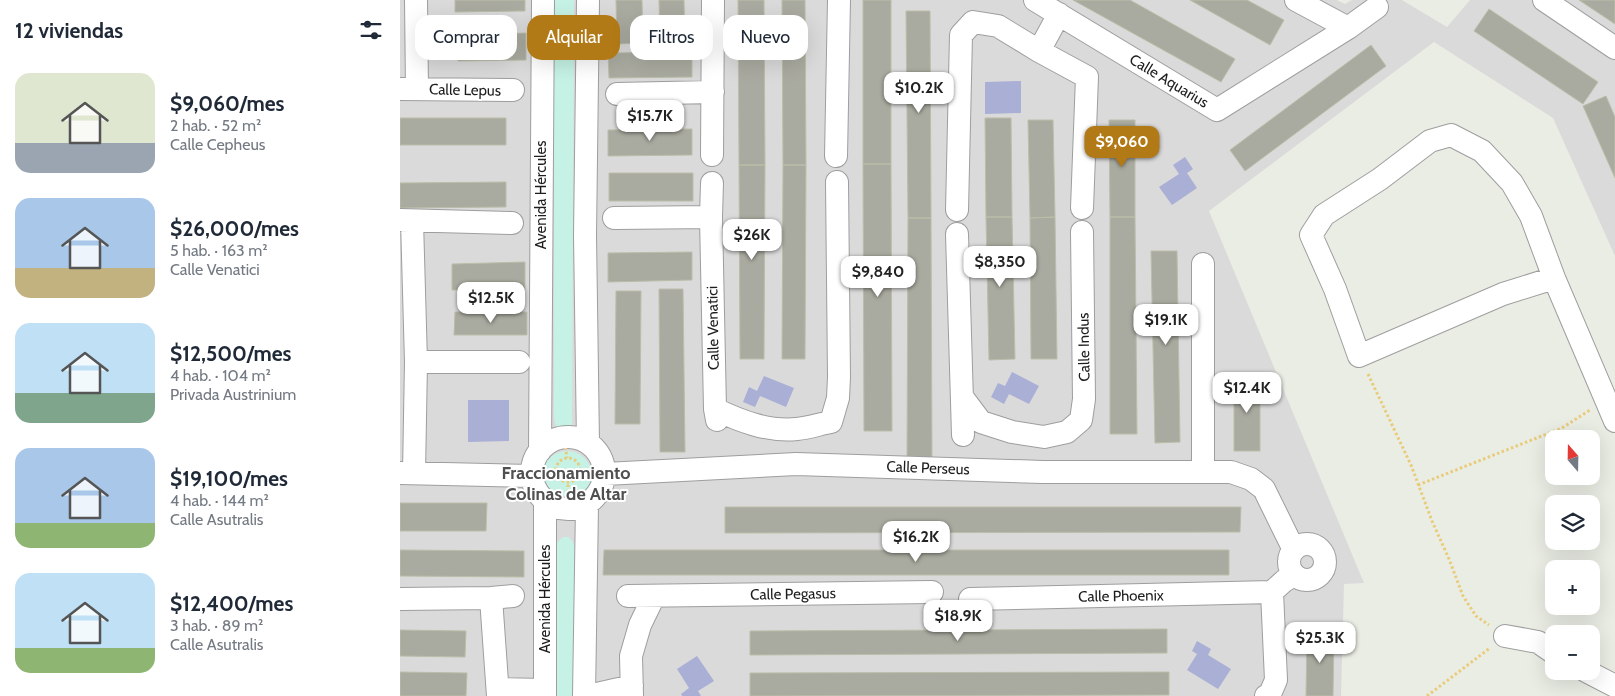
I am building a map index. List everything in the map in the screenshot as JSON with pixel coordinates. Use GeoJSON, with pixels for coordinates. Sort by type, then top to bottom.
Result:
{"type":"FeatureCollection","features":[{"type":"Feature","properties":{"kind":"street","name":"Calle Lepus"},"geometry":{"type":"LineString","coordinates":[[416,0],[409,89],[513,90]]}},
{"type":"Feature","properties":{"kind":"street","name":"Avenida Hércules"},"geometry":{"type":"LineString","coordinates":[[532,476],[532,467],[540,451],[543,0]]}},
{"type":"Feature","properties":{"kind":"street"},"geometry":{"type":"LineString","coordinates":[[588,0],[585,235],[588,442]]}},
{"type":"Feature","properties":{"kind":"street"},"geometry":{"type":"LineString","coordinates":[[712,155],[713,0]]}},
{"type":"Feature","properties":{"kind":"street"},"geometry":{"type":"LineString","coordinates":[[836,156],[839,0]]}},
{"type":"Feature","properties":{"kind":"street","name":"Calle Aquarius"},"geometry":{"type":"LineString","coordinates":[[1035,0],[1217,110],[1348,28],[1377,7]]}},
{"type":"Feature","properties":{"kind":"street"},"geometry":{"type":"LineString","coordinates":[[1296,0],[1348,28]]}},
{"type":"Feature","properties":{"kind":"street"},"geometry":{"type":"LineString","coordinates":[[1544,0],[1615,48]]}},
{"type":"Feature","properties":{"kind":"street"},"geometry":{"type":"LineString","coordinates":[[1039,52],[1059,14]]}},
{"type":"Feature","properties":{"kind":"street"},"geometry":{"type":"LineString","coordinates":[[957,210],[961,35],[973,22],[998,26],[1039,52],[1087,77],[1082,208]]}},
{"type":"Feature","properties":{"kind":"street"},"geometry":{"type":"LineString","coordinates":[[617,94],[713,92]]}},
{"type":"Feature","properties":{"kind":"street"},"geometry":{"type":"LineString","coordinates":[[1554,278],[1503,294],[1359,356],[1335,289],[1311,234],[1324,215],[1380,179],[1430,141],[1451,135],[1482,151],[1512,183],[1531,216],[1554,278],[1615,421]]}},
{"type":"Feature","properties":{"kind":"street","name":"Calle Venatici"},"geometry":{"type":"LineString","coordinates":[[712,183],[711,217],[716,414],[764,428],[796,429],[831,422],[838,398],[836,182]]}},
{"type":"Feature","properties":{"kind":"street"},"geometry":{"type":"LineString","coordinates":[[614,218],[711,217]]}},
{"type":"Feature","properties":{"kind":"street"},"geometry":{"type":"LineString","coordinates":[[512,222],[406,221],[416,362],[407,425],[407,473],[532,476],[535,488],[545,502],[563,510],[576,509],[587,504],[603,486],[605,474],[603,462],[588,442],[564,437],[552,441],[540,451]]}},
{"type":"Feature","properties":{"kind":"street","name":"Calle Indus"},"geometry":{"type":"LineString","coordinates":[[963,398],[981,422],[1012,432],[1044,437],[1067,432],[1081,420],[1084,398],[1082,232]]}},
{"type":"Feature","properties":{"kind":"street"},"geometry":{"type":"LineString","coordinates":[[957,234],[963,435]]}},
{"type":"Feature","properties":{"kind":"street"},"geometry":{"type":"LineString","coordinates":[[1203,264],[1203,472]]}},
{"type":"Feature","properties":{"kind":"street"},"geometry":{"type":"LineString","coordinates":[[416,362],[519,362]]}},
{"type":"Feature","properties":{"kind":"street"},"geometry":{"type":"LineString","coordinates":[[796,429],[796,464]]}},
{"type":"Feature","properties":{"kind":"street"},"geometry":{"type":"LineString","coordinates":[[1043,472],[1044,437]]}},
{"type":"Feature","properties":{"kind":"street","name":"Calle Perseus"},"geometry":{"type":"LineString","coordinates":[[605,474],[796,464],[1043,472],[1231,472],[1251,479],[1264,490],[1294,550]]}},
{"type":"Feature","properties":{"kind":"street","name":"Avenida Hércules"},"geometry":{"type":"LineString","coordinates":[[545,502],[545,693]]}},
{"type":"Feature","properties":{"kind":"street"},"geometry":{"type":"LineString","coordinates":[[584,696],[587,504]]}},
{"type":"Feature","properties":{"kind":"street"},"geometry":{"type":"LineString","coordinates":[[1306,544],[1313,545],[1323,554],[1324,568],[1320,574],[1315,578],[1307,580],[1300,579],[1294,575],[1288,562],[1294,550],[1306,544]]}},
{"type":"Feature","properties":{"kind":"street"},"geometry":{"type":"LineString","coordinates":[[1266,696],[1270,694],[1276,680],[1272,592],[1294,575]]}},
{"type":"Feature","properties":{"kind":"street","name":"Calle Pegasus"},"geometry":{"type":"LineString","coordinates":[[628,596],[932,592]]}},
{"type":"Feature","properties":{"kind":"street","name":"Calle Phoenix"},"geometry":{"type":"LineString","coordinates":[[970,599],[1272,592]]}},
{"type":"Feature","properties":{"kind":"street"},"geometry":{"type":"LineString","coordinates":[[588,696],[632,691],[630,656],[640,625],[654,596]]}},
{"type":"Feature","properties":{"kind":"street"},"geometry":{"type":"LineString","coordinates":[[400,600],[502,597],[499,692],[545,693]]}},
{"type":"Feature","properties":{"kind":"street"},"geometry":{"type":"LineString","coordinates":[[1505,636],[1538,642],[1545,647]]}},
{"type":"Feature","properties":{"kind":"street"},"geometry":{"type":"LineString","coordinates":[[1600,678],[1615,686]]}},
{"type":"Feature","properties":{"kind":"path"},"geometry":{"type":"LineString","coordinates":[[1359,356],[1411,465],[1463,596],[1476,616],[1505,636],[1427,696]]}},
{"type":"Feature","properties":{"kind":"path"},"geometry":{"type":"LineString","coordinates":[[1418,485],[1562,428],[1606,400]]}},
{"type":"Feature","properties":{"kind":"path"},"geometry":{"type":"LineString","coordinates":[[568,458],[575,460],[580,467],[577,478],[568,482],[559,479],[556,472],[557,464],[568,458]]}},
{"type":"Feature","properties":{"kind":"shaded area"},"geometry":{"type":"Polygon","coordinates":[[[400,0],[1337,0],[1345,4],[1352,0],[1402,0],[1447,27],[1470,0],[1615,0],[1615,256],[1553,118],[1434,42],[1209,211],[1364,583],[1344,584],[1341,696],[400,696],[400,0]]]}},
{"type":"Feature","properties":{"kind":"shaded area"},"geometry":{"type":"Polygon","coordinates":[[[554,0],[574,0],[574,15],[554,15],[554,0]]]}},
{"type":"Feature","properties":{"kind":"shaded area"},"geometry":{"type":"Polygon","coordinates":[[[554,60],[574,60],[572,427],[563,432],[556,426],[554,418],[554,60]]]}},
{"type":"Feature","properties":{"kind":"shaded area"},"geometry":{"type":"Polygon","coordinates":[[[1021,81],[1021,113],[985,114],[985,82],[1021,81]]]}},
{"type":"Feature","properties":{"kind":"shaded area"},"geometry":{"type":"Polygon","coordinates":[[[1185,157],[1193,169],[1187,173],[1197,188],[1172,205],[1159,187],[1179,174],[1173,165],[1185,157]]]}},
{"type":"Feature","properties":{"kind":"shaded area"},"geometry":{"type":"Polygon","coordinates":[[[1012,372],[1039,386],[1029,404],[1009,394],[1004,404],[991,397],[998,383],[1005,386],[1012,372]]]}},
{"type":"Feature","properties":{"kind":"shaded area"},"geometry":{"type":"Polygon","coordinates":[[[764,376],[794,388],[786,407],[760,396],[755,407],[743,402],[749,387],[757,391],[764,376]]]}},
{"type":"Feature","properties":{"kind":"shaded area"},"geometry":{"type":"Polygon","coordinates":[[[468,400],[509,400],[509,441],[468,442],[468,400]]]}},
{"type":"Feature","properties":{"kind":"shaded area"},"geometry":{"type":"Polygon","coordinates":[[[572,451],[585,458],[591,466],[591,486],[585,494],[577,500],[562,501],[549,494],[543,486],[542,471],[549,458],[557,452],[572,451]]]}},
{"type":"Feature","properties":{"kind":"shaded area"},"geometry":{"type":"Polygon","coordinates":[[[563,537],[569,537],[575,549],[574,696],[555,696],[555,544],[563,537]]]}},
{"type":"Feature","properties":{"kind":"shaded area"},"geometry":{"type":"Polygon","coordinates":[[[1197,641],[1211,649],[1208,655],[1231,669],[1218,689],[1187,670],[1197,654],[1192,651],[1197,641]]]}},
{"type":"Feature","properties":{"kind":"shaded area"},"geometry":{"type":"Polygon","coordinates":[[[697,656],[714,681],[698,691],[701,696],[682,696],[681,694],[689,688],[677,669],[697,656]]]}},
{"type":"Feature","properties":{"kind":"building"},"geometry":{"type":"Polygon","coordinates":[[[455,0],[525,0],[525,11],[455,12],[455,0]]]}},
{"type":"Feature","properties":{"kind":"building"},"geometry":{"type":"Polygon","coordinates":[[[616,0],[642,0],[642,15],[630,15],[630,44],[620,44],[620,15],[616,15],[616,0]]]}},
{"type":"Feature","properties":{"kind":"building"},"geometry":{"type":"Polygon","coordinates":[[[659,0],[684,0],[684,15],[659,15],[659,0]]]}},
{"type":"Feature","properties":{"kind":"building"},"geometry":{"type":"Polygon","coordinates":[[[738,0],[764,0],[764,15],[738,15],[738,0]]]}},
{"type":"Feature","properties":{"kind":"building"},"geometry":{"type":"Polygon","coordinates":[[[782,0],[805,0],[805,15],[782,15],[782,0]]]}},
{"type":"Feature","properties":{"kind":"building"},"geometry":{"type":"Polygon","coordinates":[[[863,0],[891,0],[891,164],[863,164],[863,0]]]}},
{"type":"Feature","properties":{"kind":"building"},"geometry":{"type":"Polygon","coordinates":[[[1073,0],[1130,0],[1235,59],[1221,82],[1073,0]]]}},
{"type":"Feature","properties":{"kind":"building"},"geometry":{"type":"Polygon","coordinates":[[[1190,0],[1247,0],[1284,20],[1270,45],[1190,0]]]}},
{"type":"Feature","properties":{"kind":"building"},"geometry":{"type":"Polygon","coordinates":[[[1579,0],[1615,0],[1615,24],[1579,0]]]}},
{"type":"Feature","properties":{"kind":"building"},"geometry":{"type":"Polygon","coordinates":[[[1489,9],[1598,82],[1583,104],[1474,31],[1489,9]]]}},
{"type":"Feature","properties":{"kind":"building"},"geometry":{"type":"Polygon","coordinates":[[[906,11],[930,11],[931,218],[908,218],[906,11]]]}},
{"type":"Feature","properties":{"kind":"building"},"geometry":{"type":"Polygon","coordinates":[[[517,33],[526,33],[526,60],[458,61],[517,60],[517,33]]]}},
{"type":"Feature","properties":{"kind":"building"},"geometry":{"type":"Polygon","coordinates":[[[1371,45],[1386,66],[1245,171],[1230,150],[1371,45]]]}},
{"type":"Feature","properties":{"kind":"building"},"geometry":{"type":"Polygon","coordinates":[[[620,53],[630,53],[630,60],[692,60],[692,77],[609,78],[608,60],[620,60],[620,53]]]}},
{"type":"Feature","properties":{"kind":"building"},"geometry":{"type":"Polygon","coordinates":[[[738,60],[764,60],[765,165],[739,165],[738,60]]]}},
{"type":"Feature","properties":{"kind":"building"},"geometry":{"type":"Polygon","coordinates":[[[782,60],[805,60],[806,165],[783,165],[782,60]]]}},
{"type":"Feature","properties":{"kind":"building"},"geometry":{"type":"Polygon","coordinates":[[[1606,96],[1615,117],[1615,178],[1583,106],[1606,96]]]}},
{"type":"Feature","properties":{"kind":"building"},"geometry":{"type":"Polygon","coordinates":[[[400,118],[506,118],[506,145],[400,145],[400,118]]]}},
{"type":"Feature","properties":{"kind":"building"},"geometry":{"type":"Polygon","coordinates":[[[985,118],[1011,118],[1012,217],[986,217],[985,118]]]}},
{"type":"Feature","properties":{"kind":"building"},"geometry":{"type":"Polygon","coordinates":[[[1028,120],[1053,120],[1055,217],[1030,218],[1028,120]]]}},
{"type":"Feature","properties":{"kind":"building"},"geometry":{"type":"Polygon","coordinates":[[[1109,120],[1135,120],[1135,217],[1110,217],[1109,120]]]}},
{"type":"Feature","properties":{"kind":"building"},"geometry":{"type":"Polygon","coordinates":[[[692,129],[692,155],[608,156],[608,130],[692,129]]]}},
{"type":"Feature","properties":{"kind":"building"},"geometry":{"type":"Polygon","coordinates":[[[863,164],[891,164],[892,431],[864,431],[863,164]]]}},
{"type":"Feature","properties":{"kind":"building"},"geometry":{"type":"Polygon","coordinates":[[[739,165],[765,165],[764,359],[740,359],[739,165]]]}},
{"type":"Feature","properties":{"kind":"building"},"geometry":{"type":"Polygon","coordinates":[[[783,165],[806,165],[805,359],[782,359],[783,165]]]}},
{"type":"Feature","properties":{"kind":"building"},"geometry":{"type":"Polygon","coordinates":[[[609,173],[693,173],[693,201],[609,201],[609,173]]]}},
{"type":"Feature","properties":{"kind":"building"},"geometry":{"type":"Polygon","coordinates":[[[506,182],[506,207],[400,208],[400,183],[506,182]]]}},
{"type":"Feature","properties":{"kind":"building"},"geometry":{"type":"Polygon","coordinates":[[[986,217],[1012,217],[1015,359],[989,360],[986,217]]]}},
{"type":"Feature","properties":{"kind":"building"},"geometry":{"type":"Polygon","coordinates":[[[1055,217],[1057,359],[1031,359],[1030,218],[1055,217]]]}},
{"type":"Feature","properties":{"kind":"building"},"geometry":{"type":"Polygon","coordinates":[[[1110,217],[1135,217],[1137,434],[1110,434],[1110,217]]]}},
{"type":"Feature","properties":{"kind":"building"},"geometry":{"type":"Polygon","coordinates":[[[908,218],[931,218],[932,459],[907,459],[908,218]]]}},
{"type":"Feature","properties":{"kind":"building"},"geometry":{"type":"Polygon","coordinates":[[[1151,251],[1177,251],[1180,442],[1155,443],[1151,251]]]}},
{"type":"Feature","properties":{"kind":"building"},"geometry":{"type":"Polygon","coordinates":[[[692,252],[692,280],[608,282],[608,253],[692,252]]]}},
{"type":"Feature","properties":{"kind":"building"},"geometry":{"type":"Polygon","coordinates":[[[525,262],[525,289],[452,290],[452,264],[525,262]]]}},
{"type":"Feature","properties":{"kind":"building"},"geometry":{"type":"Polygon","coordinates":[[[659,289],[683,289],[685,452],[660,452],[659,289]]]}},
{"type":"Feature","properties":{"kind":"building"},"geometry":{"type":"Polygon","coordinates":[[[616,291],[641,291],[640,424],[615,424],[616,291]]]}},
{"type":"Feature","properties":{"kind":"building"},"geometry":{"type":"Polygon","coordinates":[[[455,312],[527,312],[527,335],[454,335],[455,312]]]}},
{"type":"Feature","properties":{"kind":"building"},"geometry":{"type":"Polygon","coordinates":[[[1234,376],[1260,376],[1260,451],[1234,451],[1234,376]]]}},
{"type":"Feature","properties":{"kind":"building"},"geometry":{"type":"Polygon","coordinates":[[[400,503],[487,503],[486,531],[400,531],[400,503]]]}},
{"type":"Feature","properties":{"kind":"building"},"geometry":{"type":"Polygon","coordinates":[[[725,507],[1241,507],[1240,532],[725,533],[725,507]]]}},
{"type":"Feature","properties":{"kind":"building"},"geometry":{"type":"Polygon","coordinates":[[[400,550],[524,551],[524,577],[400,576],[400,550]]]}},
{"type":"Feature","properties":{"kind":"building"},"geometry":{"type":"Polygon","coordinates":[[[604,550],[1229,550],[1229,575],[603,575],[604,550]]]}},
{"type":"Feature","properties":{"kind":"building"},"geometry":{"type":"Polygon","coordinates":[[[1167,629],[1167,653],[750,655],[750,631],[1167,629]]]}},
{"type":"Feature","properties":{"kind":"building"},"geometry":{"type":"Polygon","coordinates":[[[400,630],[466,631],[465,657],[400,656],[400,630]]]}},
{"type":"Feature","properties":{"kind":"building"},"geometry":{"type":"Polygon","coordinates":[[[1307,632],[1334,632],[1333,696],[1306,696],[1307,632]]]}},
{"type":"Feature","properties":{"kind":"building"},"geometry":{"type":"Polygon","coordinates":[[[400,672],[467,673],[466,696],[400,696],[400,672]]]}},
{"type":"Feature","properties":{"kind":"building"},"geometry":{"type":"Polygon","coordinates":[[[1169,672],[1169,695],[750,696],[750,673],[1169,672]]]}},
{"type":"Feature","properties":{"kind":"district","name":"Fraccionamiento Colinas de Altar"},"geometry":{"type":"Point","coordinates":[566,483]}}]}
